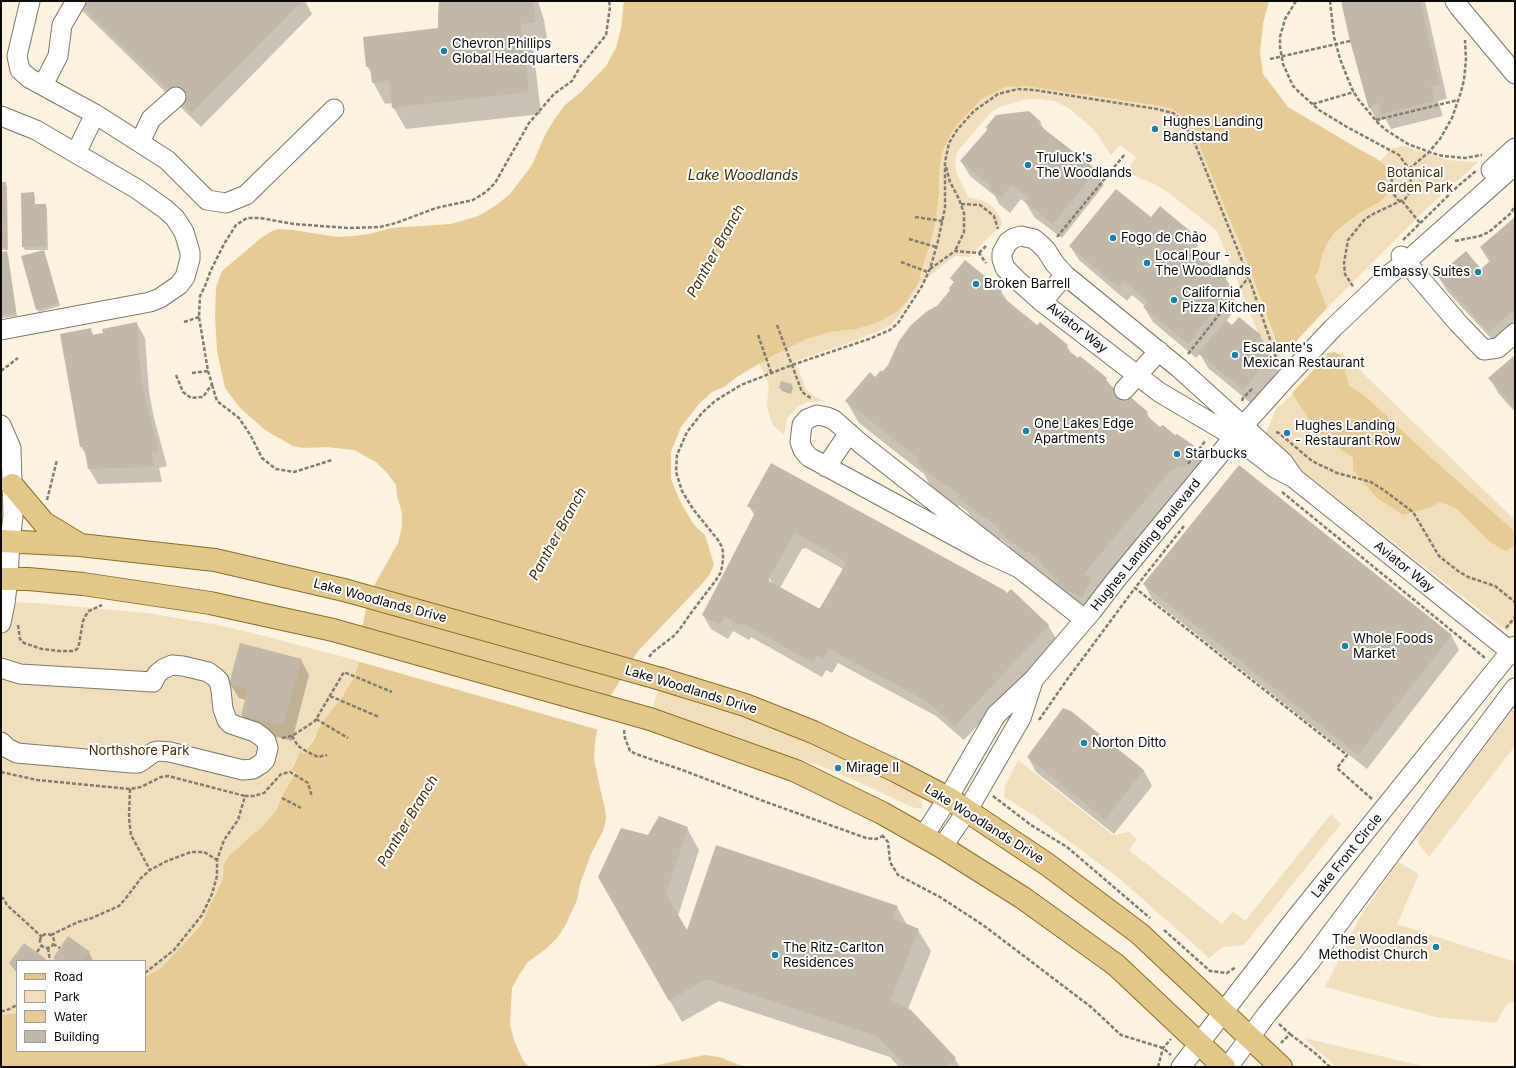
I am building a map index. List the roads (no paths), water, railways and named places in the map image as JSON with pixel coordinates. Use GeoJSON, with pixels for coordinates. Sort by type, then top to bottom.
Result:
{"type":"FeatureCollection","features":[{"type":"Feature","properties":{"kind":"main road"},"geometry":{"type":"LineString","coordinates":[[12,486],[44,523],[80,545]]}},
{"type":"Feature","properties":{"kind":"main road","name":"Lake Woodlands Drive"},"geometry":{"type":"LineString","coordinates":[[5,541],[80,545],[215,560],[344,590],[661,679],[745,705],[813,732],[896,771],[948,798],[1048,865],[1140,934],[1223,1014],[1250,1037],[1268,1057],[1281,1067]]}},
{"type":"Feature","properties":{"kind":"main road"},"geometry":{"type":"LineString","coordinates":[[5,579],[28,579],[83,584],[202,602],[333,630],[650,719],[796,771],[882,813],[1023,898],[1116,965],[1224,1067]]}},
{"type":"Feature","properties":{"kind":"street"},"geometry":{"type":"LineString","coordinates":[[30,1],[17,56],[20,70],[28,78],[95,114],[167,160],[207,200],[226,203],[246,195],[334,109]]}},
{"type":"Feature","properties":{"kind":"street"},"geometry":{"type":"LineString","coordinates":[[43,85],[58,56],[62,25],[76,1]]}},
{"type":"Feature","properties":{"kind":"street"},"geometry":{"type":"LineString","coordinates":[[1455,1],[1458,7],[1515,74]]}},
{"type":"Feature","properties":{"kind":"street"},"geometry":{"type":"LineString","coordinates":[[140,142],[151,119],[176,98]]}},
{"type":"Feature","properties":{"kind":"street"},"geometry":{"type":"LineString","coordinates":[[76,153],[95,114]]}},
{"type":"Feature","properties":{"kind":"street"},"geometry":{"type":"LineString","coordinates":[[1,116],[36,130],[137,189],[165,209],[174,218],[184,232],[190,252],[190,259],[179,285],[160,298],[150,302],[1,330]]}},
{"type":"Feature","properties":{"kind":"street","name":"Hughes Landing Boulevard"},"geometry":{"type":"LineString","coordinates":[[932,842],[948,798],[996,715],[1033,680],[1092,611],[1239,431],[1282,371],[1333,328],[1417,239],[1515,148]]}},
{"type":"Feature","properties":{"kind":"street","name":"Hughes Landing Boulevard"},"geometry":{"type":"LineString","coordinates":[[1399,259],[1515,165]]}},
{"type":"Feature","properties":{"kind":"street","name":"Aviator Way"},"geometry":{"type":"LineString","coordinates":[[1239,431],[1159,392],[1042,302],[1005,268],[1002,259],[1004,247],[1008,242],[1021,236],[1034,239],[1046,250],[1065,275],[1179,368],[1276,468],[1294,478],[1514,651]]}},
{"type":"Feature","properties":{"kind":"street"},"geometry":{"type":"LineString","coordinates":[[1399,259],[1484,350],[1498,348],[1515,333]]}},
{"type":"Feature","properties":{"kind":"street"},"geometry":{"type":"LineString","coordinates":[[1042,302],[1065,275]]}},
{"type":"Feature","properties":{"kind":"street"},"geometry":{"type":"LineString","coordinates":[[1124,390],[1159,351]]}},
{"type":"Feature","properties":{"kind":"street"},"geometry":{"type":"LineString","coordinates":[[1026,567],[982,551],[809,457],[803,450],[800,442],[802,425],[807,419],[817,415],[827,416],[834,420],[849,433],[1026,567],[1084,619]]}},
{"type":"Feature","properties":{"kind":"street"},"geometry":{"type":"LineString","coordinates":[[1,425],[11,448],[13,516],[5,541],[5,579],[9,622]]}},
{"type":"Feature","properties":{"kind":"street"},"geometry":{"type":"LineString","coordinates":[[826,467],[849,433]]}},
{"type":"Feature","properties":{"kind":"street","name":"Lake Front Circle"},"geometry":{"type":"LineString","coordinates":[[1181,1066],[1200,1044],[1295,919],[1514,651]]}},
{"type":"Feature","properties":{"kind":"street"},"geometry":{"type":"LineString","coordinates":[[1,668],[20,674],[153,682],[157,674],[163,669],[172,666],[183,666],[208,672],[219,682],[223,709],[227,720],[231,724],[255,732],[266,741],[268,748],[265,760],[252,769],[243,770],[170,752],[154,752],[143,760],[132,763],[17,753],[7,748],[1,742]]}},
{"type":"Feature","properties":{"kind":"street","name":"Hughes Landing Boulevard"},"geometry":{"type":"LineString","coordinates":[[932,842],[989,790],[1021,718],[1033,680]]}},
{"type":"Feature","properties":{"kind":"street"},"geometry":{"type":"LineString","coordinates":[[1228,1067],[1309,963],[1515,688]]}},
{"type":"Feature","properties":{"kind":"water","name":"Lake Woodlands"},"geometry":{"type":"Polygon","coordinates":[[[624,1],[1269,1],[1263,24],[1260,52],[1263,74],[1288,107],[1377,159],[1385,165],[1387,174],[1386,195],[1380,202],[1361,212],[1336,231],[1327,244],[1315,277],[1327,308],[1349,386],[1365,396],[1428,455],[1513,530],[1515,545],[1506,551],[1490,542],[1456,508],[1440,502],[1428,508],[1403,515],[1377,498],[1353,470],[1353,458],[1319,434],[1292,393],[1277,344],[1246,259],[1195,135],[1185,118],[1172,109],[1161,106],[1025,86],[1006,87],[982,99],[956,126],[948,140],[942,153],[935,223],[919,277],[921,278],[909,298],[898,311],[876,323],[857,329],[830,332],[807,339],[767,359],[737,377],[724,387],[712,392],[699,404],[681,427],[671,452],[671,479],[680,501],[694,525],[705,535],[714,564],[710,574],[701,585],[638,651],[604,707],[598,723],[594,760],[605,810],[606,819],[603,831],[591,854],[580,884],[577,900],[566,924],[558,937],[546,949],[528,962],[512,988],[510,1025],[515,1043],[523,1060],[529,1067],[1,1067],[1,1015],[16,1013],[16,1052],[146,1052],[146,976],[161,968],[201,925],[222,881],[224,864],[228,857],[261,828],[276,811],[282,796],[296,772],[292,770],[300,752],[304,754],[315,738],[318,730],[355,676],[359,661],[365,613],[375,584],[398,543],[402,526],[402,513],[397,496],[396,485],[376,462],[354,450],[327,447],[303,448],[293,446],[265,430],[240,408],[225,388],[217,351],[215,317],[216,287],[222,271],[261,238],[278,229],[337,237],[354,236],[369,234],[391,228],[451,224],[478,216],[495,206],[510,194],[532,165],[545,135],[565,105],[581,92],[606,66],[616,48],[621,28],[624,1]]]}},
{"type":"Feature","properties":{"kind":"water"},"geometry":{"type":"Polygon","coordinates":[[[705,1055],[719,1057],[745,1067],[647,1067],[705,1055]]]}},
{"type":"Feature","properties":{"kind":"place","name":"Chevron Phillips Global Headquarters"},"geometry":{"type":"Point","coordinates":[444,51]}},
{"type":"Feature","properties":{"kind":"place","name":"Hughes Landing Bandstand"},"geometry":{"type":"Point","coordinates":[1155,129]}},
{"type":"Feature","properties":{"kind":"place","name":"Truluck's The Woodlands"},"geometry":{"type":"Point","coordinates":[1028,165]}},
{"type":"Feature","properties":{"kind":"place","name":"Fogo de Chão"},"geometry":{"type":"Point","coordinates":[1113,238]}},
{"type":"Feature","properties":{"kind":"place","name":"Local Pour - The Woodlands"},"geometry":{"type":"Point","coordinates":[1147,263]}},
{"type":"Feature","properties":{"kind":"place","name":"Embassy Suites"},"geometry":{"type":"Point","coordinates":[1478,272]}},
{"type":"Feature","properties":{"kind":"place","name":"Broken Barrell"},"geometry":{"type":"Point","coordinates":[976,284]}},
{"type":"Feature","properties":{"kind":"place","name":"California Pizza Kitchen"},"geometry":{"type":"Point","coordinates":[1174,300]}},
{"type":"Feature","properties":{"kind":"place","name":"Escalante's Mexican Restaurant"},"geometry":{"type":"Point","coordinates":[1235,355]}},
{"type":"Feature","properties":{"kind":"place","name":"One Lakes Edge Apartments"},"geometry":{"type":"Point","coordinates":[1026,431]}},
{"type":"Feature","properties":{"kind":"place","name":"Hughes Landing - Restaurant Row"},"geometry":{"type":"Point","coordinates":[1287,433]}},
{"type":"Feature","properties":{"kind":"place","name":"Starbucks"},"geometry":{"type":"Point","coordinates":[1177,454]}},
{"type":"Feature","properties":{"kind":"place","name":"Whole Foods Market"},"geometry":{"type":"Point","coordinates":[1345,646]}},
{"type":"Feature","properties":{"kind":"place","name":"Norton Ditto"},"geometry":{"type":"Point","coordinates":[1084,743]}},
{"type":"Feature","properties":{"kind":"place","name":"Mirage II"},"geometry":{"type":"Point","coordinates":[838,768]}},
{"type":"Feature","properties":{"kind":"place","name":"The Woodlands Methodist Church"},"geometry":{"type":"Point","coordinates":[1436,947]}},
{"type":"Feature","properties":{"kind":"place","name":"The Ritz-Carlton Residences"},"geometry":{"type":"Point","coordinates":[775,955]}},
{"type":"Feature","properties":{"kind":"park label","name":"Botanical Garden Park"},"geometry":{"type":"Point","coordinates":[1415,180]}},
{"type":"Feature","properties":{"kind":"park label","name":"Northshore Park"},"geometry":{"type":"Point","coordinates":[139,751]}},
{"type":"Feature","properties":{"kind":"water label","name":"Panther Branch"},"geometry":{"type":"Point","coordinates":[716,251]}},
{"type":"Feature","properties":{"kind":"water label","name":"Panther Branch"},"geometry":{"type":"Point","coordinates":[558,534]}},
{"type":"Feature","properties":{"kind":"water label","name":"Panther Branch"},"geometry":{"type":"Point","coordinates":[408,821]}}]}
